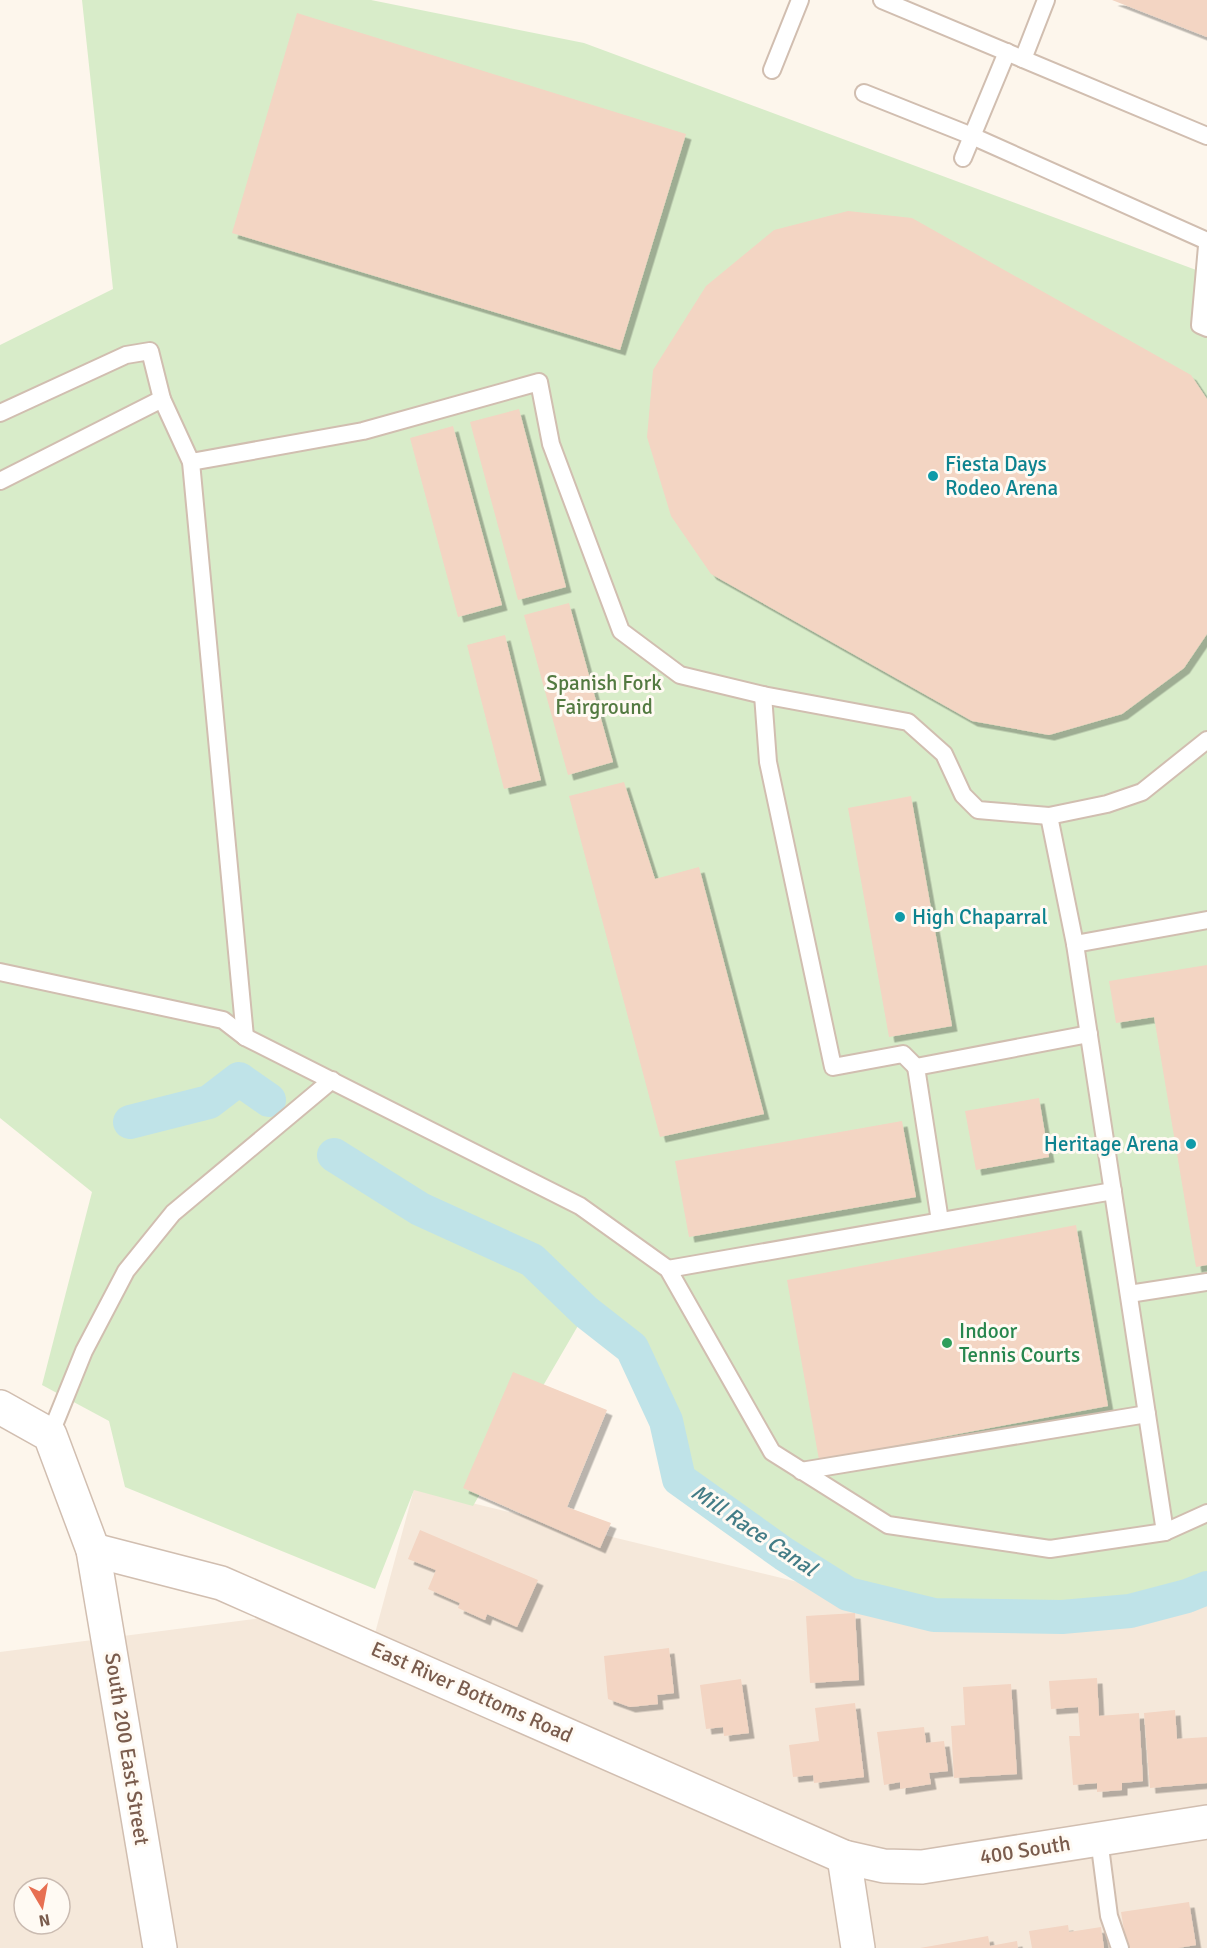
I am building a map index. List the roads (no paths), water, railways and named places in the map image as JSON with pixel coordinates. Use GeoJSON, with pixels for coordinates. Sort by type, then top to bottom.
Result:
{"type":"FeatureCollection","features":[{"type":"Feature","properties":{"kind":"street"},"geometry":{"type":"LineString","coordinates":[[0,1407],[50,1435]]}},
{"type":"Feature","properties":{"kind":"street","name":"South 200 East Street"},"geometry":{"type":"LineString","coordinates":[[50,1435],[93,1550],[160,1948]]}},
{"type":"Feature","properties":{"kind":"street","name":"East River Bottoms Road"},"geometry":{"type":"LineString","coordinates":[[93,1550],[221,1583],[844,1857]]}},
{"type":"Feature","properties":{"kind":"street","name":"400 South"},"geometry":{"type":"LineString","coordinates":[[844,1857],[884,1866],[922,1867],[1207,1822]]}},
{"type":"Feature","properties":{"kind":"street"},"geometry":{"type":"LineString","coordinates":[[844,1857],[858,1948]]}},
{"type":"Feature","properties":{"kind":"lane"},"geometry":{"type":"LineString","coordinates":[[772,70],[800,0]]}},
{"type":"Feature","properties":{"kind":"lane"},"geometry":{"type":"LineString","coordinates":[[882,0],[1207,136]]}},
{"type":"Feature","properties":{"kind":"lane"},"geometry":{"type":"LineString","coordinates":[[1023,59],[1046,0]]}},
{"type":"Feature","properties":{"kind":"lane"},"geometry":{"type":"LineString","coordinates":[[963,158],[1006,52]]}},
{"type":"Feature","properties":{"kind":"lane"},"geometry":{"type":"LineString","coordinates":[[864,93],[972,136],[1207,241]]}},
{"type":"Feature","properties":{"kind":"lane"},"geometry":{"type":"LineString","coordinates":[[1207,246],[1200,325],[1207,328]]}},
{"type":"Feature","properties":{"kind":"lane"},"geometry":{"type":"LineString","coordinates":[[0,413],[126,355],[150,351],[162,399],[191,462],[245,1037]]}},
{"type":"Feature","properties":{"kind":"lane"},"geometry":{"type":"LineString","coordinates":[[191,462],[363,431],[539,382],[551,444],[621,631],[680,675],[763,695],[908,722],[944,754],[963,795],[978,810],[1049,816],[1107,804],[1142,792],[1207,740]]}},
{"type":"Feature","properties":{"kind":"lane"},"geometry":{"type":"LineString","coordinates":[[0,481],[162,399]]}},
{"type":"Feature","properties":{"kind":"lane"},"geometry":{"type":"LineString","coordinates":[[763,695],[768,762],[833,1067],[903,1054],[916,1067],[940,1221]]}},
{"type":"Feature","properties":{"kind":"lane"},"geometry":{"type":"LineString","coordinates":[[1049,816],[1075,944],[1165,1532]]}},
{"type":"Feature","properties":{"kind":"lane"},"geometry":{"type":"LineString","coordinates":[[1075,944],[1207,920]]}},
{"type":"Feature","properties":{"kind":"lane"},"geometry":{"type":"LineString","coordinates":[[0,972],[223,1020],[245,1037],[580,1206],[668,1269],[772,1452],[888,1525],[1050,1549],[1165,1532],[1207,1513]]}},
{"type":"Feature","properties":{"kind":"lane"},"geometry":{"type":"LineString","coordinates":[[916,1067],[1089,1034]]}},
{"type":"Feature","properties":{"kind":"lane"},"geometry":{"type":"LineString","coordinates":[[50,1435],[84,1351],[126,1271],[173,1213],[332,1080]]}},
{"type":"Feature","properties":{"kind":"lane"},"geometry":{"type":"LineString","coordinates":[[668,1269],[1113,1191]]}},
{"type":"Feature","properties":{"kind":"lane"},"geometry":{"type":"LineString","coordinates":[[1129,1294],[1207,1282]]}},
{"type":"Feature","properties":{"kind":"lane"},"geometry":{"type":"LineString","coordinates":[[801,1471],[1147,1413]]}},
{"type":"Feature","properties":{"kind":"lane"},"geometry":{"type":"LineString","coordinates":[[1099,1839],[1109,1916],[1119,1948]]}},
{"type":"Feature","properties":{"kind":"waterway"},"geometry":{"type":"LineString","coordinates":[[130,1122],[209,1102],[239,1079],[269,1100]]}},
{"type":"Feature","properties":{"kind":"waterway","name":"Mill Race Canal"},"geometry":{"type":"LineString","coordinates":[[334,1155],[420,1209],[532,1260],[586,1312],[632,1348],[666,1421],[679,1479],[784,1554],[848,1594],[934,1615],[1062,1617],[1130,1611],[1187,1596],[1207,1588]]}},
{"type":"Feature","properties":{"kind":"place","name":"Fiesta Days Rodeo Arena"},"geometry":{"type":"Point","coordinates":[933,476]}},
{"type":"Feature","properties":{"kind":"place","name":"High Chaparral"},"geometry":{"type":"Point","coordinates":[900,917]}},
{"type":"Feature","properties":{"kind":"place","name":"Heritage Arena"},"geometry":{"type":"Point","coordinates":[1191,1144]}},
{"type":"Feature","properties":{"kind":"place","name":"Indoor Tennis Courts"},"geometry":{"type":"Point","coordinates":[947,1343]}},
{"type":"Feature","properties":{"kind":"park label","name":"Spanish Fork Fairground"},"geometry":{"type":"Point","coordinates":[604,695]}}]}
